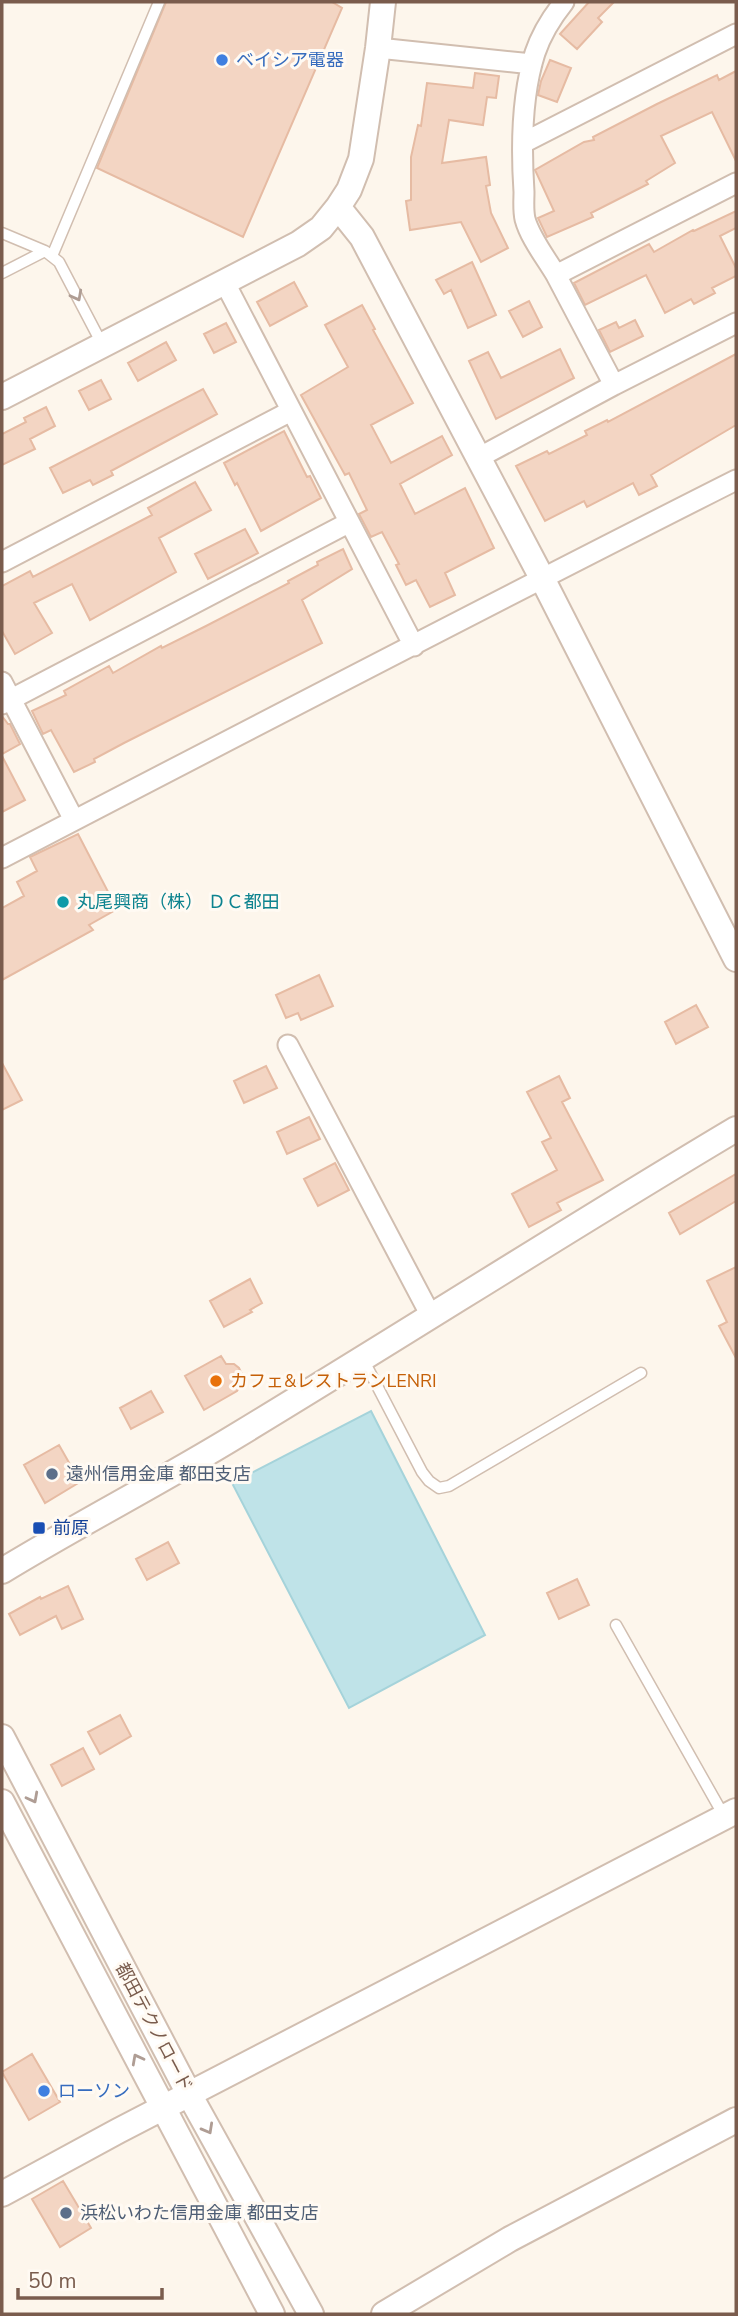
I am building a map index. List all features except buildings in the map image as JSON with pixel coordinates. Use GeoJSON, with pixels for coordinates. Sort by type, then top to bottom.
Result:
{"type":"FeatureCollection","features":[{"type":"Feature","properties":{"kind":"street"},"geometry":{"type":"LineString","coordinates":[[2,397],[225,283],[298,244],[321,228],[349,190],[361,159],[379,48],[383,2]]}},
{"type":"Feature","properties":{"kind":"street"},"geometry":{"type":"LineString","coordinates":[[564,2],[550,22],[536,51],[524,108],[522,164],[525,219],[614,385]]}},
{"type":"Feature","properties":{"kind":"street"},"geometry":{"type":"LineString","coordinates":[[523,143],[736,34]]}},
{"type":"Feature","properties":{"kind":"street"},"geometry":{"type":"LineString","coordinates":[[379,48],[532,64]]}},
{"type":"Feature","properties":{"kind":"street"},"geometry":{"type":"LineString","coordinates":[[556,275],[736,183]]}},
{"type":"Feature","properties":{"kind":"street"},"geometry":{"type":"LineString","coordinates":[[338,208],[362,237],[542,578],[736,959]]}},
{"type":"Feature","properties":{"kind":"street"},"geometry":{"type":"LineString","coordinates":[[225,283],[414,646]]}},
{"type":"Feature","properties":{"kind":"street"},"geometry":{"type":"LineString","coordinates":[[478,458],[736,323]]}},
{"type":"Feature","properties":{"kind":"street"},"geometry":{"type":"LineString","coordinates":[[2,562],[291,411]]}},
{"type":"Feature","properties":{"kind":"street"},"geometry":{"type":"LineString","coordinates":[[2,858],[736,480]]}},
{"type":"Feature","properties":{"kind":"street"},"geometry":{"type":"LineString","coordinates":[[74,820],[5,695],[348,523]]}},
{"type":"Feature","properties":{"kind":"street"},"geometry":{"type":"LineString","coordinates":[[288,1045],[431,1316]]}},
{"type":"Feature","properties":{"kind":"street"},"geometry":{"type":"LineString","coordinates":[[2,1571],[73,1527],[232,1438],[736,1129]]}},
{"type":"Feature","properties":{"kind":"street","name":"都田テクノロード"},"geometry":{"type":"LineString","coordinates":[[2,1737],[189,2094],[310,2314]]}},
{"type":"Feature","properties":{"kind":"street","name":"都田テクノロード"},"geometry":{"type":"LineString","coordinates":[[2,1802],[272,2314]]}},
{"type":"Feature","properties":{"kind":"street"},"geometry":{"type":"LineString","coordinates":[[2,2194],[189,2094],[730,1814]]}},
{"type":"Feature","properties":{"kind":"street"},"geometry":{"type":"LineString","coordinates":[[384,2314],[510,2239],[736,2120]]}},
{"type":"Feature","properties":{"kind":"lane"},"geometry":{"type":"LineString","coordinates":[[2,273],[48,254],[159,2]]}},
{"type":"Feature","properties":{"kind":"lane"},"geometry":{"type":"LineString","coordinates":[[2,233],[60,262],[103,346]]}},
{"type":"Feature","properties":{"kind":"lane"},"geometry":{"type":"LineString","coordinates":[[362,1358],[422,1472],[439,1488],[449,1486],[641,1373]]}},
{"type":"Feature","properties":{"kind":"lane"},"geometry":{"type":"LineString","coordinates":[[615,1625],[730,1814]]}},
{"type":"Feature","properties":{"kind":"water"},"geometry":{"type":"Polygon","coordinates":[[[371,1411],[485,1635],[349,1708],[232,1483],[371,1411]]]}},
{"type":"Feature","properties":{"kind":"place","name":"ベイシア電器"},"geometry":{"type":"Point","coordinates":[222,60]}},
{"type":"Feature","properties":{"kind":"place","name":"丸尾興商（株） ＤＣ都田"},"geometry":{"type":"Point","coordinates":[63,902]}},
{"type":"Feature","properties":{"kind":"place","name":"カフェ&レストランLENRI"},"geometry":{"type":"Point","coordinates":[216,1381]}},
{"type":"Feature","properties":{"kind":"place","name":"遠州信用金庫 都田支店"},"geometry":{"type":"Point","coordinates":[52,1474]}},
{"type":"Feature","properties":{"kind":"place","name":"前原"},"geometry":{"type":"Point","coordinates":[39,1528]}},
{"type":"Feature","properties":{"kind":"place","name":"ローソン"},"geometry":{"type":"Point","coordinates":[44,2091]}},
{"type":"Feature","properties":{"kind":"place","name":"浜松いわた信用金庫 都田支店"},"geometry":{"type":"Point","coordinates":[66,2213]}}]}
